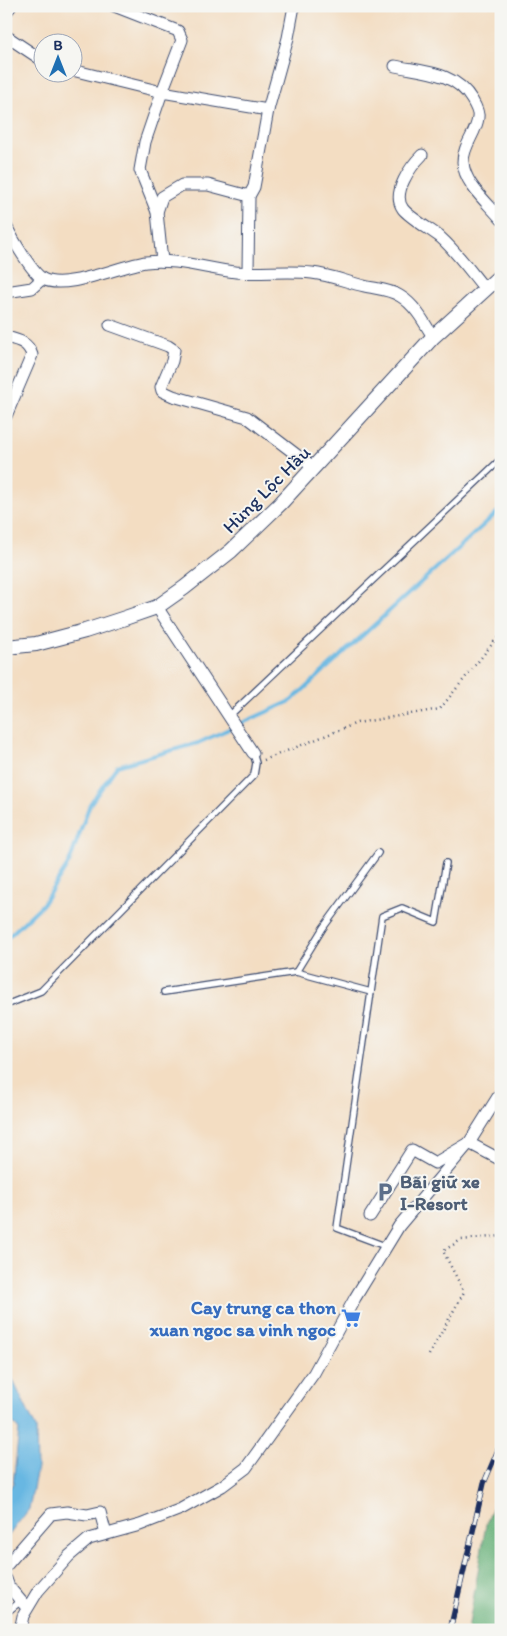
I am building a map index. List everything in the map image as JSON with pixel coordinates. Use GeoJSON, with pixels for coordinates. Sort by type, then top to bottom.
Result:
{"type":"FeatureCollection","features":[{"type":"Feature","properties":{"kind":"street"},"geometry":{"type":"LineString","coordinates":[[6,12],[11,6]]}},
{"type":"Feature","properties":{"kind":"street"},"geometry":{"type":"LineString","coordinates":[[114,6],[178,31],[182,40],[145,142],[140,170],[158,212],[162,261]]}},
{"type":"Feature","properties":{"kind":"street"},"geometry":{"type":"LineString","coordinates":[[248,272],[249,196],[254,187],[268,110],[288,38],[294,6]]}},
{"type":"Feature","properties":{"kind":"street"},"geometry":{"type":"LineString","coordinates":[[6,36],[32,53]]}},
{"type":"Feature","properties":{"kind":"street"},"geometry":{"type":"LineString","coordinates":[[395,66],[445,76],[456,82],[467,92],[478,116],[463,162],[466,174],[470,183],[501,218]]}},
{"type":"Feature","properties":{"kind":"street"},"geometry":{"type":"LineString","coordinates":[[82,72],[162,92],[268,110]]}},
{"type":"Feature","properties":{"kind":"street"},"geometry":{"type":"LineString","coordinates":[[422,155],[409,170],[401,189],[400,201],[403,209],[442,239],[486,289]]}},
{"type":"Feature","properties":{"kind":"street"},"geometry":{"type":"LineString","coordinates":[[158,212],[162,197],[182,185],[208,185],[249,196]]}},
{"type":"Feature","properties":{"kind":"street"},"geometry":{"type":"LineString","coordinates":[[6,226],[42,279],[55,282],[86,278],[109,273],[125,266],[162,261],[248,272],[312,273],[389,290],[408,302],[417,312],[433,337]]}},
{"type":"Feature","properties":{"kind":"street","name":"Hùng Lộc Hầu"},"geometry":{"type":"LineString","coordinates":[[6,647],[36,644],[85,631],[157,607],[184,588],[231,550],[280,504],[433,337],[501,274]]}},
{"type":"Feature","properties":{"kind":"street"},"geometry":{"type":"LineString","coordinates":[[6,292],[32,288],[42,279]]}},
{"type":"Feature","properties":{"kind":"street"},"geometry":{"type":"LineString","coordinates":[[110,325],[168,346],[174,350],[172,361],[161,387],[162,391],[173,396],[246,417],[314,467]]}},
{"type":"Feature","properties":{"kind":"street"},"geometry":{"type":"LineString","coordinates":[[6,337],[22,341],[30,348],[32,355],[6,416]]}},
{"type":"Feature","properties":{"kind":"street"},"geometry":{"type":"LineString","coordinates":[[157,607],[254,758]]}},
{"type":"Feature","properties":{"kind":"street"},"geometry":{"type":"LineString","coordinates":[[20,1630],[24,1604],[69,1556],[89,1539],[140,1525],[181,1509],[222,1486],[246,1468],[314,1373],[385,1246],[399,1226],[469,1143],[501,1092]]}},
{"type":"Feature","properties":{"kind":"street"},"geometry":{"type":"LineString","coordinates":[[469,1143],[501,1160]]}},
{"type":"Feature","properties":{"kind":"street"},"geometry":{"type":"LineString","coordinates":[[370,1216],[412,1150],[434,1163],[469,1143]]}},
{"type":"Feature","properties":{"kind":"street"},"geometry":{"type":"LineString","coordinates":[[6,1566],[51,1514],[67,1512],[87,1516],[100,1512],[106,1534]]}},
{"type":"Feature","properties":{"kind":"street"},"geometry":{"type":"LineString","coordinates":[[6,1579],[9,1588],[24,1604]]}},
{"type":"Feature","properties":{"kind":"lane"},"geometry":{"type":"LineString","coordinates":[[228,717],[501,459]]}},
{"type":"Feature","properties":{"kind":"lane"},"geometry":{"type":"LineString","coordinates":[[6,1005],[41,991],[254,775],[254,758]]}},
{"type":"Feature","properties":{"kind":"lane"},"geometry":{"type":"LineString","coordinates":[[296,972],[323,928],[378,853]]}},
{"type":"Feature","properties":{"kind":"lane"},"geometry":{"type":"LineString","coordinates":[[385,1246],[337,1228],[382,916],[402,908],[436,922],[446,863]]}},
{"type":"Feature","properties":{"kind":"lane"},"geometry":{"type":"LineString","coordinates":[[164,992],[296,972],[371,992]]}},
{"type":"Feature","properties":{"kind":"lane"},"geometry":{"type":"LineString","coordinates":[[6,1613],[24,1604]]}},
{"type":"Feature","properties":{"kind":"path"},"geometry":{"type":"LineString","coordinates":[[254,758],[357,723],[440,709],[501,633]]}},
{"type":"Feature","properties":{"kind":"path"},"geometry":{"type":"LineString","coordinates":[[429,1355],[464,1292],[443,1251],[461,1240],[501,1236]]}},
{"type":"Feature","properties":{"kind":"green space"},"geometry":{"type":"Polygon","coordinates":[[[501,1486],[501,1630],[468,1630],[486,1524],[501,1486]]]}},
{"type":"Feature","properties":{"kind":"water"},"geometry":{"type":"Polygon","coordinates":[[[6,1366],[36,1428],[37,1468],[29,1509],[6,1539],[6,1492],[13,1484],[19,1430],[6,1414],[6,1366]]]}},
{"type":"Feature","properties":{"kind":"waterway"},"geometry":{"type":"LineString","coordinates":[[6,939],[42,905],[69,863],[90,804],[117,766],[198,743],[291,701],[501,509]]}},
{"type":"Feature","properties":{"kind":"railway"},"geometry":{"type":"LineString","coordinates":[[450,1630],[484,1483],[501,1443]]}},
{"type":"Feature","properties":{"kind":"place","name":"Bãi giữ xe I-Resort"},"geometry":{"type":"Point","coordinates":[385,1192]}},
{"type":"Feature","properties":{"kind":"place","name":"Cay trung ca thon xuan ngoc sa vinh ngoc"},"geometry":{"type":"Point","coordinates":[351,1318]}}]}
